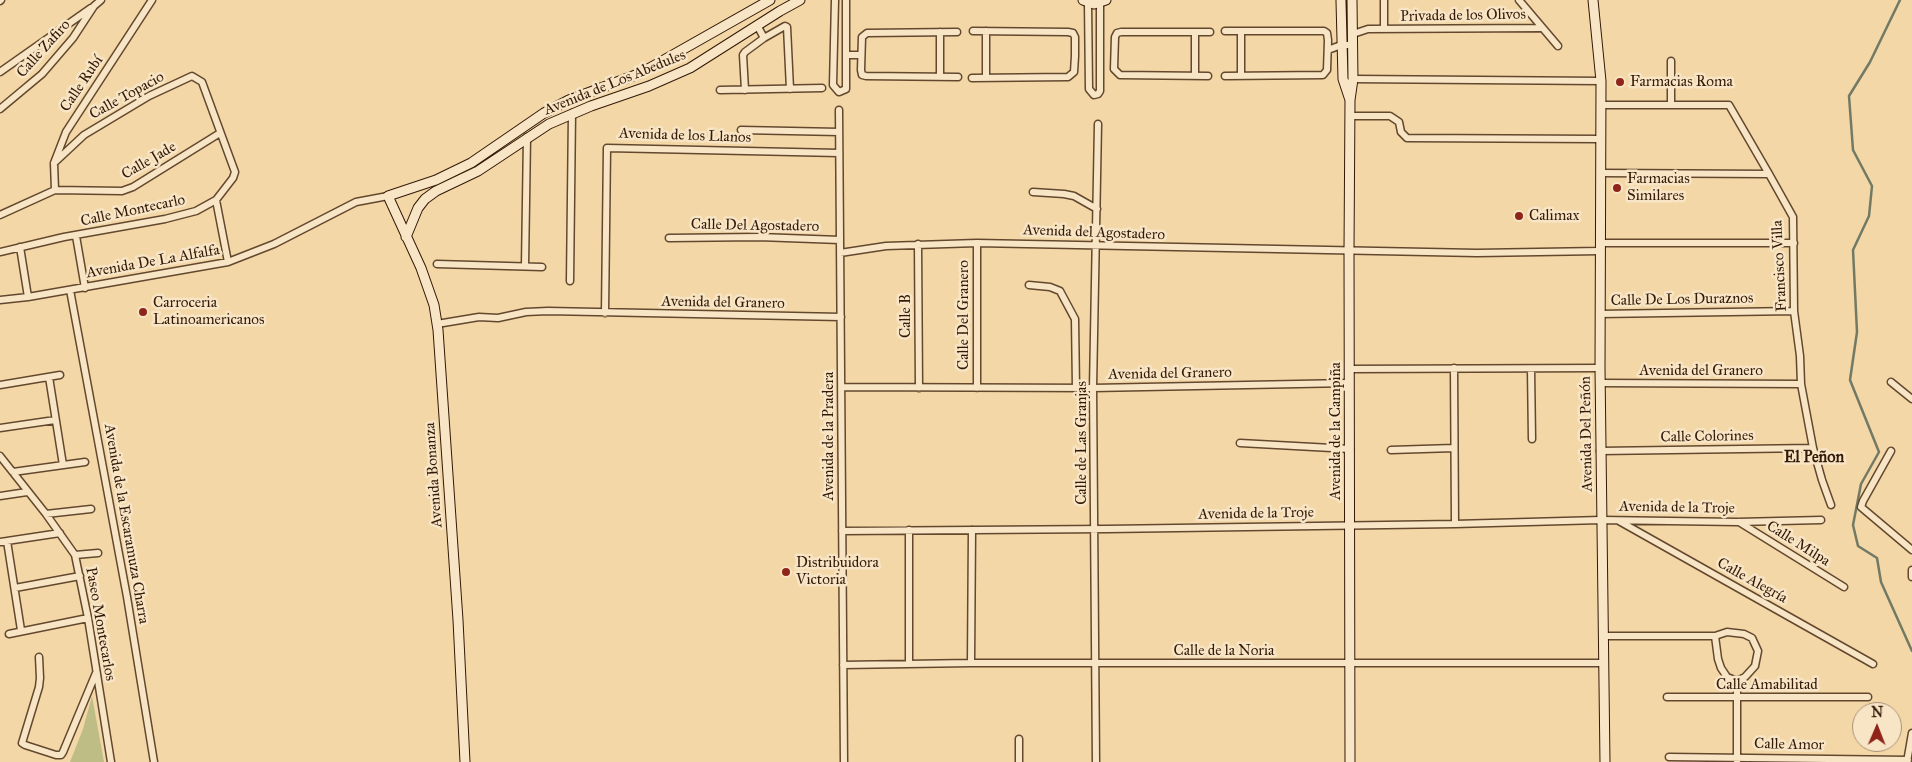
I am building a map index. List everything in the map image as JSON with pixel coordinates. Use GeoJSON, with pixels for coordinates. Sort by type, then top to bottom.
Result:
{"type":"FeatureCollection","features":[{"type":"Feature","properties":{"kind":"street","name":"Calle Zafiro"},"geometry":{"type":"LineString","coordinates":[[0,109],[42,74],[80,29],[94,6],[101,0]]}},
{"type":"Feature","properties":{"kind":"street","name":"Calle Rubí"},"geometry":{"type":"LineString","coordinates":[[55,190],[54,163],[61,142],[74,118],[152,0]]}},
{"type":"Feature","properties":{"kind":"street","name":"Avenida de Los Abedules"},"geometry":{"type":"LineString","coordinates":[[388,196],[436,180],[471,163],[534,119],[569,100],[629,78],[685,50],[770,0]]}},
{"type":"Feature","properties":{"kind":"street","name":"Avenida de Los Abedules"},"geometry":{"type":"LineString","coordinates":[[406,237],[418,208],[425,198],[436,190],[478,171],[549,124],[572,113],[649,86],[694,66],[757,25],[800,0]]}},
{"type":"Feature","properties":{"kind":"street"},"geometry":{"type":"LineString","coordinates":[[836,0],[833,85],[839,92],[846,89],[846,0]]}},
{"type":"Feature","properties":{"kind":"street"},"geometry":{"type":"LineString","coordinates":[[1340,1],[1353,0]]}},
{"type":"Feature","properties":{"kind":"street","name":"Avenida de la Campiña"},"geometry":{"type":"LineString","coordinates":[[1343,44],[1352,29],[1353,0]]}},
{"type":"Feature","properties":{"kind":"street","name":"Privada de los Olivos"},"geometry":{"type":"LineString","coordinates":[[1384,0],[1384,29]]}},
{"type":"Feature","properties":{"kind":"street","name":"Privada de los Olivos"},"geometry":{"type":"LineString","coordinates":[[1519,0],[1558,46]]}},
{"type":"Feature","properties":{"kind":"street","name":"Avenida Del Peñón"},"geometry":{"type":"LineString","coordinates":[[1593,0],[1601,81],[1600,451],[1605,762]]}},
{"type":"Feature","properties":{"kind":"street"},"geometry":{"type":"LineString","coordinates":[[1086,1],[1103,1],[1100,91],[1096,95],[1092,95],[1089,89],[1086,1]]}},
{"type":"Feature","properties":{"kind":"street","name":"Avenida de la Campiña"},"geometry":{"type":"LineString","coordinates":[[1340,1],[1343,44],[1353,79],[1350,100],[1348,250],[1350,762]]}},
{"type":"Feature","properties":{"kind":"street"},"geometry":{"type":"LineString","coordinates":[[0,72],[94,6]]}},
{"type":"Feature","properties":{"kind":"street"},"geometry":{"type":"LineString","coordinates":[[757,25],[764,38]]}},
{"type":"Feature","properties":{"kind":"street"},"geometry":{"type":"LineString","coordinates":[[745,90],[744,55],[782,26],[787,27],[790,89]]}},
{"type":"Feature","properties":{"kind":"street","name":"Privada de los Olivos"},"geometry":{"type":"LineString","coordinates":[[1352,29],[1541,28]]}},
{"type":"Feature","properties":{"kind":"street"},"geometry":{"type":"LineString","coordinates":[[972,78],[1068,77],[1074,72],[1075,56],[1075,37],[1073,33],[973,31]]}},
{"type":"Feature","properties":{"kind":"street"},"geometry":{"type":"LineString","coordinates":[[1225,31],[1324,31],[1327,33],[1329,50],[1327,70],[1323,76],[1225,76]]}},
{"type":"Feature","properties":{"kind":"street"},"geometry":{"type":"LineString","coordinates":[[1241,31],[1241,76]]}},
{"type":"Feature","properties":{"kind":"street"},"geometry":{"type":"LineString","coordinates":[[940,32],[940,77]]}},
{"type":"Feature","properties":{"kind":"street"},"geometry":{"type":"LineString","coordinates":[[956,32],[867,33],[862,37],[861,55],[862,73],[866,76],[958,77]]}},
{"type":"Feature","properties":{"kind":"street"},"geometry":{"type":"LineString","coordinates":[[986,32],[986,77]]}},
{"type":"Feature","properties":{"kind":"street"},"geometry":{"type":"LineString","coordinates":[[1208,76],[1120,75],[1114,69],[1114,56],[1115,37],[1121,32],[1210,32]]}},
{"type":"Feature","properties":{"kind":"street"},"geometry":{"type":"LineString","coordinates":[[1195,32],[1195,76]]}},
{"type":"Feature","properties":{"kind":"street"},"geometry":{"type":"LineString","coordinates":[[1328,40],[1343,44]]}},
{"type":"Feature","properties":{"kind":"street"},"geometry":{"type":"LineString","coordinates":[[1329,50],[1343,44]]}},
{"type":"Feature","properties":{"kind":"street"},"geometry":{"type":"LineString","coordinates":[[685,50],[691,57],[694,66]]}},
{"type":"Feature","properties":{"kind":"street"},"geometry":{"type":"LineString","coordinates":[[675,55],[677,64],[683,71]]}},
{"type":"Feature","properties":{"kind":"street"},"geometry":{"type":"LineString","coordinates":[[846,55],[861,55]]}},
{"type":"Feature","properties":{"kind":"street"},"geometry":{"type":"LineString","coordinates":[[1100,55],[1114,56]]}},
{"type":"Feature","properties":{"kind":"street"},"geometry":{"type":"LineString","coordinates":[[1075,56],[1089,56]]}},
{"type":"Feature","properties":{"kind":"street"},"geometry":{"type":"LineString","coordinates":[[1670,61],[1670,105]]}},
{"type":"Feature","properties":{"kind":"street","name":"Avenida de la Campiña"},"geometry":{"type":"LineString","coordinates":[[1348,65],[1345,88],[1350,100]]}},
{"type":"Feature","properties":{"kind":"street","name":"Calle Topacio"},"geometry":{"type":"LineString","coordinates":[[54,163],[84,135],[149,96],[192,76],[202,82],[220,133]]}},
{"type":"Feature","properties":{"kind":"street"},"geometry":{"type":"LineString","coordinates":[[1353,79],[1601,81]]}},
{"type":"Feature","properties":{"kind":"street"},"geometry":{"type":"LineString","coordinates":[[720,90],[822,88]]}},
{"type":"Feature","properties":{"kind":"street","name":"Francisco Villa"},"geometry":{"type":"LineString","coordinates":[[1601,105],[1729,106],[1770,174],[1793,217],[1794,311],[1800,356],[1801,384],[1814,448],[1831,506]]}},
{"type":"Feature","properties":{"kind":"street","name":"Avenida de la Pradera"},"geometry":{"type":"LineString","coordinates":[[839,110],[844,762]]}},
{"type":"Feature","properties":{"kind":"street"},"geometry":{"type":"LineString","coordinates":[[570,281],[572,113]]}},
{"type":"Feature","properties":{"kind":"street"},"geometry":{"type":"LineString","coordinates":[[1350,116],[1390,116],[1399,122],[1401,132],[1407,138],[1600,139]]}},
{"type":"Feature","properties":{"kind":"street","name":"Calle de Las Granjas"},"geometry":{"type":"LineString","coordinates":[[1096,762],[1094,388],[1098,124]]}},
{"type":"Feature","properties":{"kind":"street"},"geometry":{"type":"LineString","coordinates":[[741,130],[839,132]]}},
{"type":"Feature","properties":{"kind":"street","name":"Calle Montecarlo"},"geometry":{"type":"LineString","coordinates":[[0,252],[196,211],[216,200],[234,178],[235,172],[230,153],[220,133]]}},
{"type":"Feature","properties":{"kind":"street","name":"Calle Jade"},"geometry":{"type":"LineString","coordinates":[[55,190],[122,191],[133,187],[220,133]]}},
{"type":"Feature","properties":{"kind":"street"},"geometry":{"type":"LineString","coordinates":[[525,266],[527,137]]}},
{"type":"Feature","properties":{"kind":"street","name":"Avenida de los Llanos"},"geometry":{"type":"LineString","coordinates":[[605,313],[607,148],[839,153]]}},
{"type":"Feature","properties":{"kind":"street"},"geometry":{"type":"LineString","coordinates":[[493,149],[500,157]]}},
{"type":"Feature","properties":{"kind":"street"},"geometry":{"type":"LineString","coordinates":[[1600,173],[1770,174]]}},
{"type":"Feature","properties":{"kind":"street"},"geometry":{"type":"LineString","coordinates":[[0,215],[55,190]]}},
{"type":"Feature","properties":{"kind":"street"},"geometry":{"type":"LineString","coordinates":[[1033,192],[1074,196],[1096,209]]}},
{"type":"Feature","properties":{"kind":"street","name":"Avenida Bonanza"},"geometry":{"type":"LineString","coordinates":[[388,196],[421,268],[434,305],[437,324],[458,620],[465,762]]}},
{"type":"Feature","properties":{"kind":"street","name":"Avenida De La Alfalfa"},"geometry":{"type":"LineString","coordinates":[[0,300],[85,288],[228,262],[274,244],[356,202],[388,196]]}},
{"type":"Feature","properties":{"kind":"street"},"geometry":{"type":"LineString","coordinates":[[216,200],[228,262]]}},
{"type":"Feature","properties":{"kind":"street"},"geometry":{"type":"LineString","coordinates":[[76,236],[85,288]]}},
{"type":"Feature","properties":{"kind":"street","name":"Calle Del Agostadero"},"geometry":{"type":"LineString","coordinates":[[669,238],[759,237],[840,240]]}},
{"type":"Feature","properties":{"kind":"street","name":"Avenida del Agostadero"},"geometry":{"type":"LineString","coordinates":[[840,253],[886,246],[977,243],[1348,250]]}},
{"type":"Feature","properties":{"kind":"street","name":"Calle Del Granero"},"geometry":{"type":"LineString","coordinates":[[977,243],[977,388]]}},
{"type":"Feature","properties":{"kind":"street"},"geometry":{"type":"LineString","coordinates":[[1348,250],[1477,253],[1600,247],[1794,243]]}},
{"type":"Feature","properties":{"kind":"street","name":"Calle B"},"geometry":{"type":"LineString","coordinates":[[918,244],[919,388]]}},
{"type":"Feature","properties":{"kind":"street"},"geometry":{"type":"LineString","coordinates":[[20,247],[28,297]]}},
{"type":"Feature","properties":{"kind":"street"},"geometry":{"type":"LineString","coordinates":[[437,264],[542,267]]}},
{"type":"Feature","properties":{"kind":"street"},"geometry":{"type":"LineString","coordinates":[[1029,285],[1050,287],[1060,291],[1075,319],[1076,388]]}},
{"type":"Feature","properties":{"kind":"street","name":"Avenida de la Escaramuza Charra"},"geometry":{"type":"LineString","coordinates":[[70,290],[127,597],[154,762]]}},
{"type":"Feature","properties":{"kind":"street","name":"Avenida del Granero"},"geometry":{"type":"LineString","coordinates":[[437,324],[478,316],[498,318],[526,312],[578,311],[841,318]]}},
{"type":"Feature","properties":{"kind":"street","name":"Calle De Los Duraznos"},"geometry":{"type":"LineString","coordinates":[[1600,314],[1794,311]]}},
{"type":"Feature","properties":{"kind":"street"},"geometry":{"type":"LineString","coordinates":[[1454,368],[1455,524]]}},
{"type":"Feature","properties":{"kind":"street"},"geometry":{"type":"LineString","coordinates":[[1531,368],[1532,440]]}},
{"type":"Feature","properties":{"kind":"street"},"geometry":{"type":"LineString","coordinates":[[1349,369],[1600,368]]}},
{"type":"Feature","properties":{"kind":"street"},"geometry":{"type":"LineString","coordinates":[[0,385],[60,375]]}},
{"type":"Feature","properties":{"kind":"street"},"geometry":{"type":"LineString","coordinates":[[49,377],[63,465]]}},
{"type":"Feature","properties":{"kind":"street","name":"Avenida del Granero"},"geometry":{"type":"LineString","coordinates":[[1600,382],[1801,384]]}},
{"type":"Feature","properties":{"kind":"street"},"geometry":{"type":"LineString","coordinates":[[1892,382],[1910,397],[1912,390]]}},
{"type":"Feature","properties":{"kind":"street","name":"Avenida del Granero"},"geometry":{"type":"LineString","coordinates":[[842,388],[1094,388],[1349,383]]}},
{"type":"Feature","properties":{"kind":"street"},"geometry":{"type":"LineString","coordinates":[[0,428],[56,420]]}},
{"type":"Feature","properties":{"kind":"street"},"geometry":{"type":"LineString","coordinates":[[1240,443],[1350,448]]}},
{"type":"Feature","properties":{"kind":"street"},"geometry":{"type":"LineString","coordinates":[[1391,450],[1454,448]]}},
{"type":"Feature","properties":{"kind":"street","name":"Calle Colorines"},"geometry":{"type":"LineString","coordinates":[[1600,451],[1814,448]]}},
{"type":"Feature","properties":{"kind":"street"},"geometry":{"type":"LineString","coordinates":[[1891,451],[1861,507],[1912,550]]}},
{"type":"Feature","properties":{"kind":"street","name":"Paseo Montecarlos"},"geometry":{"type":"LineString","coordinates":[[0,456],[46,514],[75,555],[88,618],[111,762]]}},
{"type":"Feature","properties":{"kind":"street"},"geometry":{"type":"LineString","coordinates":[[13,472],[85,462]]}},
{"type":"Feature","properties":{"kind":"street"},"geometry":{"type":"LineString","coordinates":[[0,496],[27,492]]}},
{"type":"Feature","properties":{"kind":"street"},"geometry":{"type":"LineString","coordinates":[[46,514],[91,509]]}},
{"type":"Feature","properties":{"kind":"street","name":"Avenida de la Troje"},"geometry":{"type":"LineString","coordinates":[[842,531],[1094,530],[1601,520],[1738,522],[1821,520]]}},
{"type":"Feature","properties":{"kind":"street","name":"Calle Alegría"},"geometry":{"type":"LineString","coordinates":[[1618,520],[1873,664]]}},
{"type":"Feature","properties":{"kind":"street","name":"Calle Milpa"},"geometry":{"type":"LineString","coordinates":[[1738,522],[1844,587]]}},
{"type":"Feature","properties":{"kind":"street"},"geometry":{"type":"LineString","coordinates":[[909,530],[910,663]]}},
{"type":"Feature","properties":{"kind":"street"},"geometry":{"type":"LineString","coordinates":[[971,662],[972,530]]}},
{"type":"Feature","properties":{"kind":"street"},"geometry":{"type":"LineString","coordinates":[[21,630],[15,588],[4,542],[60,533]]}},
{"type":"Feature","properties":{"kind":"street"},"geometry":{"type":"LineString","coordinates":[[75,555],[98,553]]}},
{"type":"Feature","properties":{"kind":"street"},"geometry":{"type":"LineString","coordinates":[[1912,570],[1912,577]]}},
{"type":"Feature","properties":{"kind":"street"},"geometry":{"type":"LineString","coordinates":[[15,588],[80,576]]}},
{"type":"Feature","properties":{"kind":"street"},"geometry":{"type":"LineString","coordinates":[[9,634],[21,630],[88,618]]}},
{"type":"Feature","properties":{"kind":"street"},"geometry":{"type":"LineString","coordinates":[[1604,636],[1715,636],[1721,633],[1735,632],[1752,638],[1758,652],[1755,666],[1745,678],[1737,681],[1727,677],[1718,659],[1715,636]]}},
{"type":"Feature","properties":{"kind":"street"},"geometry":{"type":"LineString","coordinates":[[39,657],[39,687],[22,743],[56,755],[61,755],[63,752],[96,672]]}},
{"type":"Feature","properties":{"kind":"street","name":"Calle de la Noria"},"geometry":{"type":"LineString","coordinates":[[843,665],[971,662],[1604,663]]}},
{"type":"Feature","properties":{"kind":"street"},"geometry":{"type":"LineString","coordinates":[[1737,681],[1737,760]]}},
{"type":"Feature","properties":{"kind":"street","name":"Calle Amabilitad"},"geometry":{"type":"LineString","coordinates":[[1667,697],[1868,697]]}},
{"type":"Feature","properties":{"kind":"street"},"geometry":{"type":"LineString","coordinates":[[1907,761],[1912,733]]}},
{"type":"Feature","properties":{"kind":"street"},"geometry":{"type":"LineString","coordinates":[[1020,739],[1020,762]]}},
{"type":"Feature","properties":{"kind":"street","name":"Calle Amor"},"geometry":{"type":"LineString","coordinates":[[1669,757],[1737,760],[1907,761]]}},
{"type":"Feature","properties":{"kind":"shaded area"},"geometry":{"type":"Polygon","coordinates":[[[92,696],[104,762],[70,762],[83,729],[92,696]]]}},
{"type":"Feature","properties":{"kind":"waterway"},"geometry":{"type":"LineString","coordinates":[[1900,0],[1870,62],[1849,96],[1853,150],[1872,186],[1869,216],[1853,250],[1857,332],[1850,380],[1879,452],[1861,484],[1853,525],[1858,546],[1877,558],[1881,582],[1912,651]]}},
{"type":"Feature","properties":{"kind":"place","name":"Farmacias Roma"},"geometry":{"type":"Point","coordinates":[1620,82]}},
{"type":"Feature","properties":{"kind":"place","name":"Farmacias Similares"},"geometry":{"type":"Point","coordinates":[1617,188]}},
{"type":"Feature","properties":{"kind":"place","name":"Calimax"},"geometry":{"type":"Point","coordinates":[1519,216]}},
{"type":"Feature","properties":{"kind":"place","name":"Carroceria Latinoamericanos"},"geometry":{"type":"Point","coordinates":[143,312]}},
{"type":"Feature","properties":{"kind":"place","name":"Distribuidora Victoria"},"geometry":{"type":"Point","coordinates":[786,572]}},
{"type":"Feature","properties":{"kind":"district","name":"El Peñon"},"geometry":{"type":"Point","coordinates":[1814,458]}}]}
